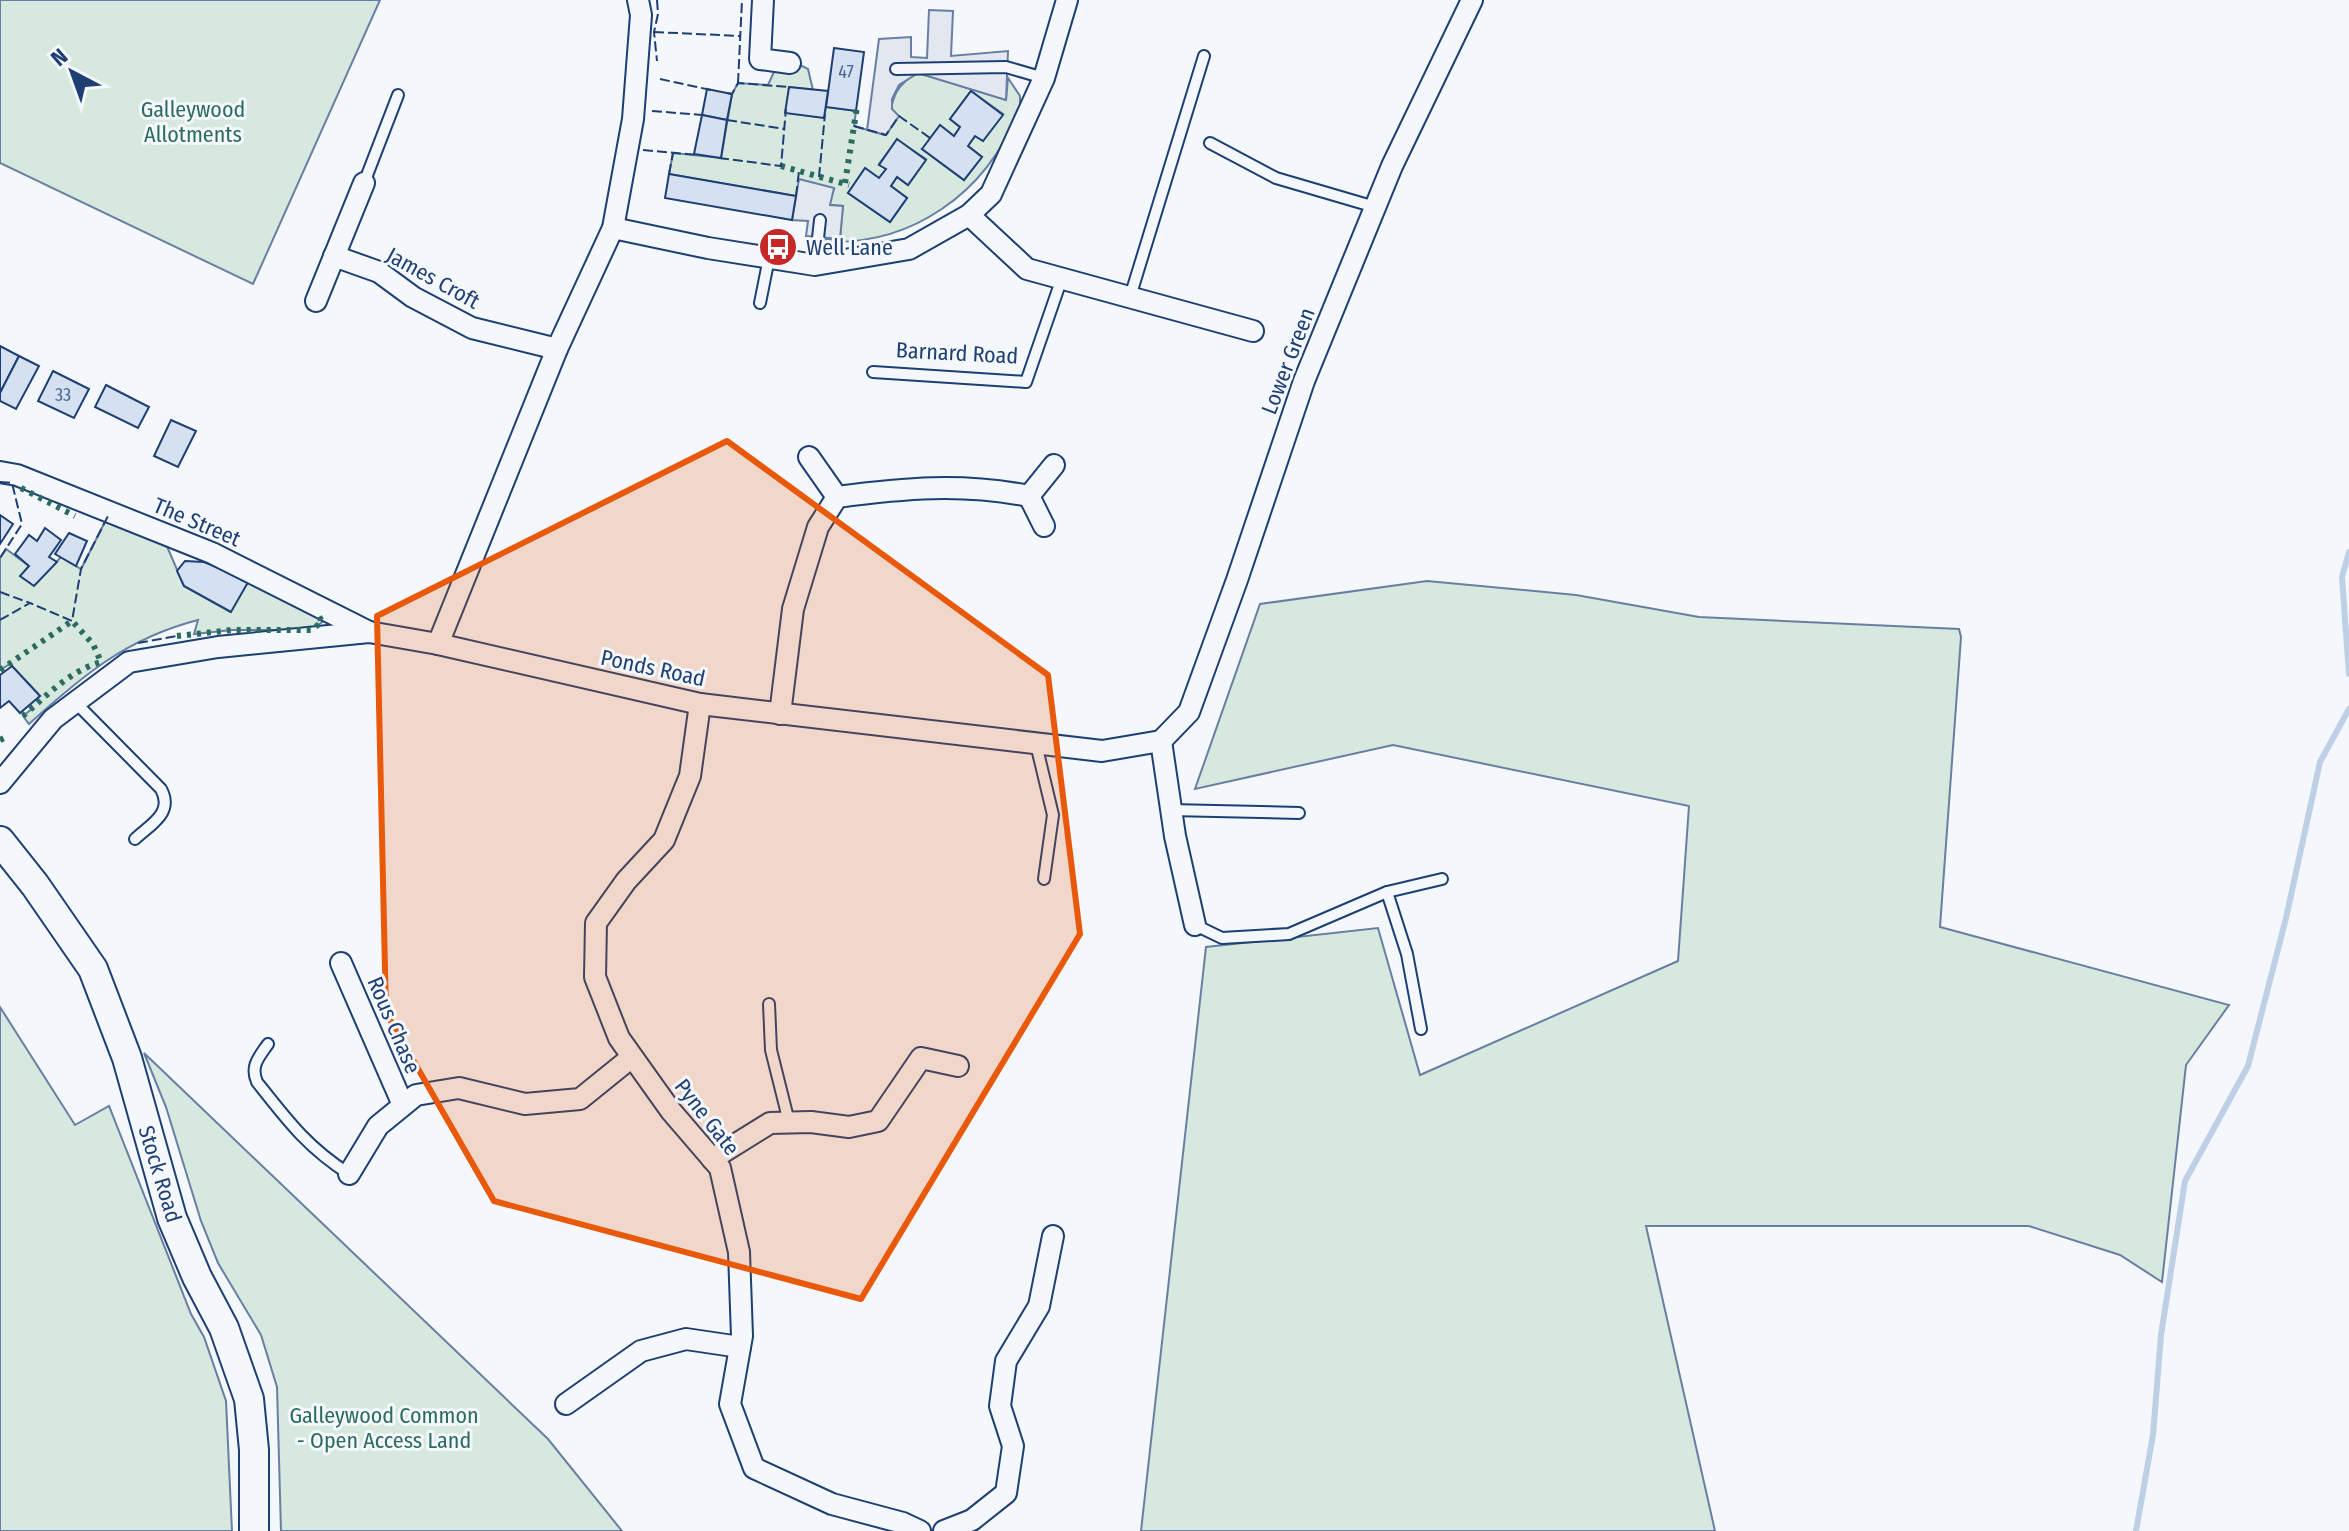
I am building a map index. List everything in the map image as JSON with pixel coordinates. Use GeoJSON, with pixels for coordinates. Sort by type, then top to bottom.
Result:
{"type":"FeatureCollection","features":[{"type":"Feature","properties":{"kind":"main road","name":"Stock Road"},"geometry":{"type":"LineString","coordinates":[[0,841],[35,885],[93,969],[127,1058],[172,1218],[197,1277],[224,1328],[249,1399],[254,1450],[254,1531]]}},
{"type":"Feature","properties":{"kind":"street"},"geometry":{"type":"LineString","coordinates":[[438,644],[557,349],[613,228],[633,119],[641,15],[638,0]]}},
{"type":"Feature","properties":{"kind":"street"},"geometry":{"type":"LineString","coordinates":[[763,0],[760,59],[790,63]]}},
{"type":"Feature","properties":{"kind":"street"},"geometry":{"type":"LineString","coordinates":[[613,228],[708,248],[815,265],[909,249],[969,215],[991,194],[1044,78],[1067,0]]}},
{"type":"Feature","properties":{"kind":"street","name":"Lower Green"},"geometry":{"type":"LineString","coordinates":[[1161,741],[1189,712],[1304,381],[1392,166],[1472,0]]}},
{"type":"Feature","properties":{"kind":"street"},"geometry":{"type":"LineString","coordinates":[[316,301],[364,183]]}},
{"type":"Feature","properties":{"kind":"street"},"geometry":{"type":"LineString","coordinates":[[969,215],[1027,269],[1253,331]]}},
{"type":"Feature","properties":{"kind":"street","name":"James Croft"},"geometry":{"type":"LineString","coordinates":[[334,256],[379,272],[413,297],[472,328],[557,349]]}},
{"type":"Feature","properties":{"kind":"street"},"geometry":{"type":"LineString","coordinates":[[809,457],[837,497]]}},
{"type":"Feature","properties":{"kind":"street"},"geometry":{"type":"LineString","coordinates":[[1029,496],[1054,465]]}},
{"type":"Feature","properties":{"kind":"street","name":"The Street"},"geometry":{"type":"LineString","coordinates":[[0,472],[31,481],[212,553],[369,632]]}},
{"type":"Feature","properties":{"kind":"street"},"geometry":{"type":"LineString","coordinates":[[780,714],[793,609],[818,527],[837,497],[909,487],[993,489],[1029,496]]}},
{"type":"Feature","properties":{"kind":"street"},"geometry":{"type":"LineString","coordinates":[[1029,496],[1044,526]]}},
{"type":"Feature","properties":{"kind":"street","name":"Ponds Road"},"geometry":{"type":"LineString","coordinates":[[0,783],[53,719],[129,662],[218,647],[369,632],[438,644],[700,704],[1102,751],[1161,741]]}},
{"type":"Feature","properties":{"kind":"street","name":"Pyne Gate"},"geometry":{"type":"LineString","coordinates":[[700,704],[690,776],[664,840],[626,881],[596,923],[595,977],[619,1038],[671,1111],[720,1168],[739,1252],[740,1347],[730,1404],[754,1468],[832,1504],[903,1523],[920,1531]]}},
{"type":"Feature","properties":{"kind":"street"},"geometry":{"type":"LineString","coordinates":[[1161,741],[1170,810],[1195,925]]}},
{"type":"Feature","properties":{"kind":"street","name":"Rous Chase"},"geometry":{"type":"LineString","coordinates":[[341,963],[403,1105]]}},
{"type":"Feature","properties":{"kind":"street","name":"Rous Chase"},"geometry":{"type":"LineString","coordinates":[[349,1174],[378,1126],[416,1095],[459,1088],[525,1104],[580,1099],[632,1057]]}},
{"type":"Feature","properties":{"kind":"street"},"geometry":{"type":"LineString","coordinates":[[712,1159],[770,1123],[811,1122],[849,1127],[878,1121],[921,1058],[958,1066]]}},
{"type":"Feature","properties":{"kind":"street"},"geometry":{"type":"LineString","coordinates":[[944,1531],[972,1520],[1006,1493],[1013,1446],[1000,1406],[1006,1361],[1039,1306],[1053,1236]]}},
{"type":"Feature","properties":{"kind":"street"},"geometry":{"type":"LineString","coordinates":[[566,1404],[641,1351],[686,1339],[740,1347]]}},
{"type":"Feature","properties":{"kind":"lane"},"geometry":{"type":"LineString","coordinates":[[1130,297],[1204,56]]}},
{"type":"Feature","properties":{"kind":"lane"},"geometry":{"type":"LineString","coordinates":[[896,69],[1006,67],[1044,78]]}},
{"type":"Feature","properties":{"kind":"lane"},"geometry":{"type":"LineString","coordinates":[[364,183],[398,95]]}},
{"type":"Feature","properties":{"kind":"lane"},"geometry":{"type":"LineString","coordinates":[[1210,143],[1276,178],[1375,207]]}},
{"type":"Feature","properties":{"kind":"lane"},"geometry":{"type":"LineString","coordinates":[[815,265],[820,220]]}},
{"type":"Feature","properties":{"kind":"lane"},"geometry":{"type":"LineString","coordinates":[[760,303],[769,258]]}},
{"type":"Feature","properties":{"kind":"lane","name":"Barnard Road"},"geometry":{"type":"LineString","coordinates":[[873,372],[1026,382],[1062,278]]}},
{"type":"Feature","properties":{"kind":"lane"},"geometry":{"type":"LineString","coordinates":[[75,702],[165,796],[167,805],[164,813],[135,839]]}},
{"type":"Feature","properties":{"kind":"lane"},"geometry":{"type":"LineString","coordinates":[[1036,744],[1053,815],[1044,879]]}},
{"type":"Feature","properties":{"kind":"lane"},"geometry":{"type":"LineString","coordinates":[[1170,810],[1299,813]]}},
{"type":"Feature","properties":{"kind":"lane"},"geometry":{"type":"LineString","coordinates":[[1195,925],[1222,938],[1289,934],[1387,892],[1442,879]]}},
{"type":"Feature","properties":{"kind":"lane"},"geometry":{"type":"LineString","coordinates":[[1387,892],[1407,954],[1421,1029]]}},
{"type":"Feature","properties":{"kind":"lane"},"geometry":{"type":"LineString","coordinates":[[769,1004],[771,1050],[789,1122]]}},
{"type":"Feature","properties":{"kind":"lane"},"geometry":{"type":"LineString","coordinates":[[268,1044],[254,1065],[253,1074],[257,1082],[307,1143],[349,1174]]}},
{"type":"Feature","properties":{"kind":"highlighted area"},"geometry":{"type":"Polygon","coordinates":[[[727,441],[1048,675],[1080,934],[861,1299],[494,1201],[386,1013],[377,616],[727,441]]]}},
{"type":"Feature","properties":{"kind":"green space","name":"Galleywood Allotments"},"geometry":{"type":"Polygon","coordinates":[[[0,0],[380,0],[253,284],[0,163],[0,0]]]}},
{"type":"Feature","properties":{"kind":"green space"},"geometry":{"type":"Polygon","coordinates":[[[798,64],[808,69],[813,90],[789,87],[787,113],[824,118],[826,107],[856,111],[854,126],[885,135],[897,91],[918,73],[1006,100],[1008,78],[1020,96],[1020,107],[1006,138],[988,165],[966,189],[941,209],[914,225],[883,236],[851,241],[817,241],[840,239],[843,206],[829,205],[834,189],[796,196],[669,174],[673,153],[721,158],[732,94],[738,83],[768,85],[777,65],[798,64]],[[971,91],[950,119],[960,127],[954,136],[922,149],[964,180],[982,157],[968,146],[975,136],[983,141],[1003,114],[971,91]],[[897,140],[879,164],[886,169],[879,178],[865,169],[848,193],[890,222],[907,198],[891,186],[897,177],[908,185],[926,159],[897,140]]]}},
{"type":"Feature","properties":{"kind":"green space"},"geometry":{"type":"Polygon","coordinates":[[[110,512],[166,544],[184,586],[230,612],[251,577],[320,614],[322,622],[311,630],[232,630],[194,634],[198,620],[173,628],[127,648],[107,661],[29,724],[23,716],[33,708],[30,704],[40,696],[10,664],[0,670],[0,558],[6,549],[29,566],[21,576],[34,585],[61,557],[81,569],[110,512]]]}},
{"type":"Feature","properties":{"kind":"green space"},"geometry":{"type":"Polygon","coordinates":[[[1427,581],[1576,595],[1699,617],[1959,629],[1961,637],[1940,927],[2229,1005],[2186,1065],[2162,1282],[2120,1255],[2029,1226],[1646,1226],[1715,1531],[1141,1531],[1206,947],[1378,928],[1420,1075],[1678,961],[1689,806],[1393,745],[1195,789],[1260,604],[1427,581]]]}},
{"type":"Feature","properties":{"kind":"green space","name":"Galleywood Common - Open Access Land"},"geometry":{"type":"Polygon","coordinates":[[[0,1007],[75,1125],[109,1106],[191,1314],[204,1337],[226,1401],[232,1531],[0,1531],[0,1007]]]}},
{"type":"Feature","properties":{"kind":"green space","name":"Galleywood Common - Open Access Land"},"geometry":{"type":"Polygon","coordinates":[[[144,1053],[548,1439],[622,1531],[281,1531],[277,1387],[261,1335],[218,1263],[201,1221],[166,1107],[144,1053]]]}},
{"type":"Feature","properties":{"kind":"shaded area"},"geometry":{"type":"Polygon","coordinates":[[[929,10],[953,11],[951,56],[1008,51],[1006,100],[918,73],[899,85],[892,99],[892,109],[899,116],[886,135],[867,130],[879,39],[911,37],[911,57],[927,58],[929,10]]]}},
{"type":"Feature","properties":{"kind":"shaded area"},"geometry":{"type":"Polygon","coordinates":[[[799,179],[834,188],[830,205],[843,206],[840,239],[806,236],[808,221],[792,220],[799,179]]]}},
{"type":"Feature","properties":{"kind":"building"},"geometry":{"type":"Polygon","coordinates":[[[834,48],[864,52],[856,111],[826,107],[834,48]]]}},
{"type":"Feature","properties":{"kind":"building"},"geometry":{"type":"Polygon","coordinates":[[[789,87],[828,91],[824,118],[785,113],[789,87]]]}},
{"type":"Feature","properties":{"kind":"building"},"geometry":{"type":"Polygon","coordinates":[[[707,89],[732,94],[727,120],[702,115],[707,89]]]}},
{"type":"Feature","properties":{"kind":"building"},"geometry":{"type":"Polygon","coordinates":[[[971,91],[1003,115],[983,141],[975,136],[968,146],[982,157],[964,180],[922,149],[940,125],[954,136],[960,127],[950,119],[971,91]]]}},
{"type":"Feature","properties":{"kind":"building"},"geometry":{"type":"Polygon","coordinates":[[[702,115],[727,120],[721,158],[694,154],[702,115]]]}},
{"type":"Feature","properties":{"kind":"building"},"geometry":{"type":"Polygon","coordinates":[[[897,139],[926,160],[908,185],[897,177],[891,186],[907,198],[890,222],[848,193],[865,168],[879,178],[886,169],[879,165],[897,139]]]}},
{"type":"Feature","properties":{"kind":"building"},"geometry":{"type":"Polygon","coordinates":[[[669,174],[796,196],[792,220],[665,198],[669,174]]]}},
{"type":"Feature","properties":{"kind":"building"},"geometry":{"type":"Polygon","coordinates":[[[0,346],[19,356],[0,393],[0,346]]]}},
{"type":"Feature","properties":{"kind":"building"},"geometry":{"type":"Polygon","coordinates":[[[19,356],[39,366],[16,409],[0,401],[0,393],[19,356]]]}},
{"type":"Feature","properties":{"kind":"building"},"geometry":{"type":"Polygon","coordinates":[[[53,371],[89,389],[74,418],[38,401],[53,371]]]}},
{"type":"Feature","properties":{"kind":"building"},"geometry":{"type":"Polygon","coordinates":[[[106,385],[149,407],[138,428],[95,407],[106,385]]]}},
{"type":"Feature","properties":{"kind":"building"},"geometry":{"type":"Polygon","coordinates":[[[171,420],[196,431],[178,467],[154,456],[171,420]]]}},
{"type":"Feature","properties":{"kind":"building"},"geometry":{"type":"Polygon","coordinates":[[[0,515],[13,524],[0,544],[0,515]]]}},
{"type":"Feature","properties":{"kind":"building"},"geometry":{"type":"Polygon","coordinates":[[[45,528],[61,540],[49,557],[57,562],[34,586],[20,576],[29,566],[15,554],[29,535],[37,541],[45,528]]]}},
{"type":"Feature","properties":{"kind":"building"},"geometry":{"type":"Polygon","coordinates":[[[69,533],[87,541],[76,566],[55,554],[69,533]]]}},
{"type":"Feature","properties":{"kind":"building"},"geometry":{"type":"Polygon","coordinates":[[[185,561],[204,562],[251,577],[231,612],[184,586],[177,571],[185,561]]]}},
{"type":"Feature","properties":{"kind":"building"},"geometry":{"type":"Polygon","coordinates":[[[12,666],[40,696],[20,713],[9,701],[0,708],[0,675],[12,666]]]}},
{"type":"Feature","properties":{"kind":"waterway"},"geometry":{"type":"LineString","coordinates":[[2349,552],[2342,577],[2349,674]]}},
{"type":"Feature","properties":{"kind":"waterway"},"geometry":{"type":"LineString","coordinates":[[2136,1531],[2153,1435],[2161,1335],[2185,1181],[2248,1066],[2286,918],[2320,762],[2349,709]]}},
{"type":"Feature","properties":{"kind":"hedge"},"geometry":{"type":"LineString","coordinates":[[845,183],[857,107]]}},
{"type":"Feature","properties":{"kind":"hedge"},"geometry":{"type":"LineString","coordinates":[[781,166],[849,185]]}},
{"type":"Feature","properties":{"kind":"hedge"},"geometry":{"type":"LineString","coordinates":[[21,488],[75,516]]}},
{"type":"Feature","properties":{"kind":"hedge"},"geometry":{"type":"LineString","coordinates":[[177,636],[232,630],[311,630],[322,622],[317,612]]}},
{"type":"Feature","properties":{"kind":"hedge"},"geometry":{"type":"LineString","coordinates":[[0,670],[72,621],[93,644],[101,662],[69,678],[23,716]]}},
{"type":"Feature","properties":{"kind":"hedge"},"geometry":{"type":"LineString","coordinates":[[0,740],[8,736]]}},
{"type":"Feature","properties":{"kind":"fence"},"geometry":{"type":"LineString","coordinates":[[657,0],[654,32],[657,61]]}},
{"type":"Feature","properties":{"kind":"fence"},"geometry":{"type":"LineString","coordinates":[[738,83],[742,0]]}},
{"type":"Feature","properties":{"kind":"fence"},"geometry":{"type":"LineString","coordinates":[[654,32],[740,36]]}},
{"type":"Feature","properties":{"kind":"fence"},"geometry":{"type":"LineString","coordinates":[[660,79],[711,90]]}},
{"type":"Feature","properties":{"kind":"fence"},"geometry":{"type":"LineString","coordinates":[[727,93],[732,94],[738,83],[789,89]]}},
{"type":"Feature","properties":{"kind":"fence"},"geometry":{"type":"LineString","coordinates":[[719,158],[781,166],[786,109]]}},
{"type":"Feature","properties":{"kind":"fence"},"geometry":{"type":"LineString","coordinates":[[652,111],[702,115]]}},
{"type":"Feature","properties":{"kind":"fence"},"geometry":{"type":"LineString","coordinates":[[819,177],[825,114]]}},
{"type":"Feature","properties":{"kind":"fence"},"geometry":{"type":"LineString","coordinates":[[854,126],[886,135],[899,116],[930,138]]}},
{"type":"Feature","properties":{"kind":"fence"},"geometry":{"type":"LineString","coordinates":[[727,120],[785,129]]}},
{"type":"Feature","properties":{"kind":"fence"},"geometry":{"type":"LineString","coordinates":[[643,150],[699,155]]}},
{"type":"Feature","properties":{"kind":"fence"},"geometry":{"type":"LineString","coordinates":[[669,174],[673,153]]}},
{"type":"Feature","properties":{"kind":"fence"},"geometry":{"type":"LineString","coordinates":[[796,196],[799,171]]}},
{"type":"Feature","properties":{"kind":"fence"},"geometry":{"type":"LineString","coordinates":[[0,482],[12,483],[22,524],[0,558]]}},
{"type":"Feature","properties":{"kind":"fence"},"geometry":{"type":"LineString","coordinates":[[0,620],[30,603],[72,621],[81,569],[108,516]]}},
{"type":"Feature","properties":{"kind":"fence"},"geometry":{"type":"LineString","coordinates":[[0,592],[30,603]]}},
{"type":"Feature","properties":{"kind":"fence"},"geometry":{"type":"LineString","coordinates":[[138,643],[177,636]]}},
{"type":"Feature","properties":{"kind":"place","name":"Well Lane"},"geometry":{"type":"Point","coordinates":[778,247]}}]}
